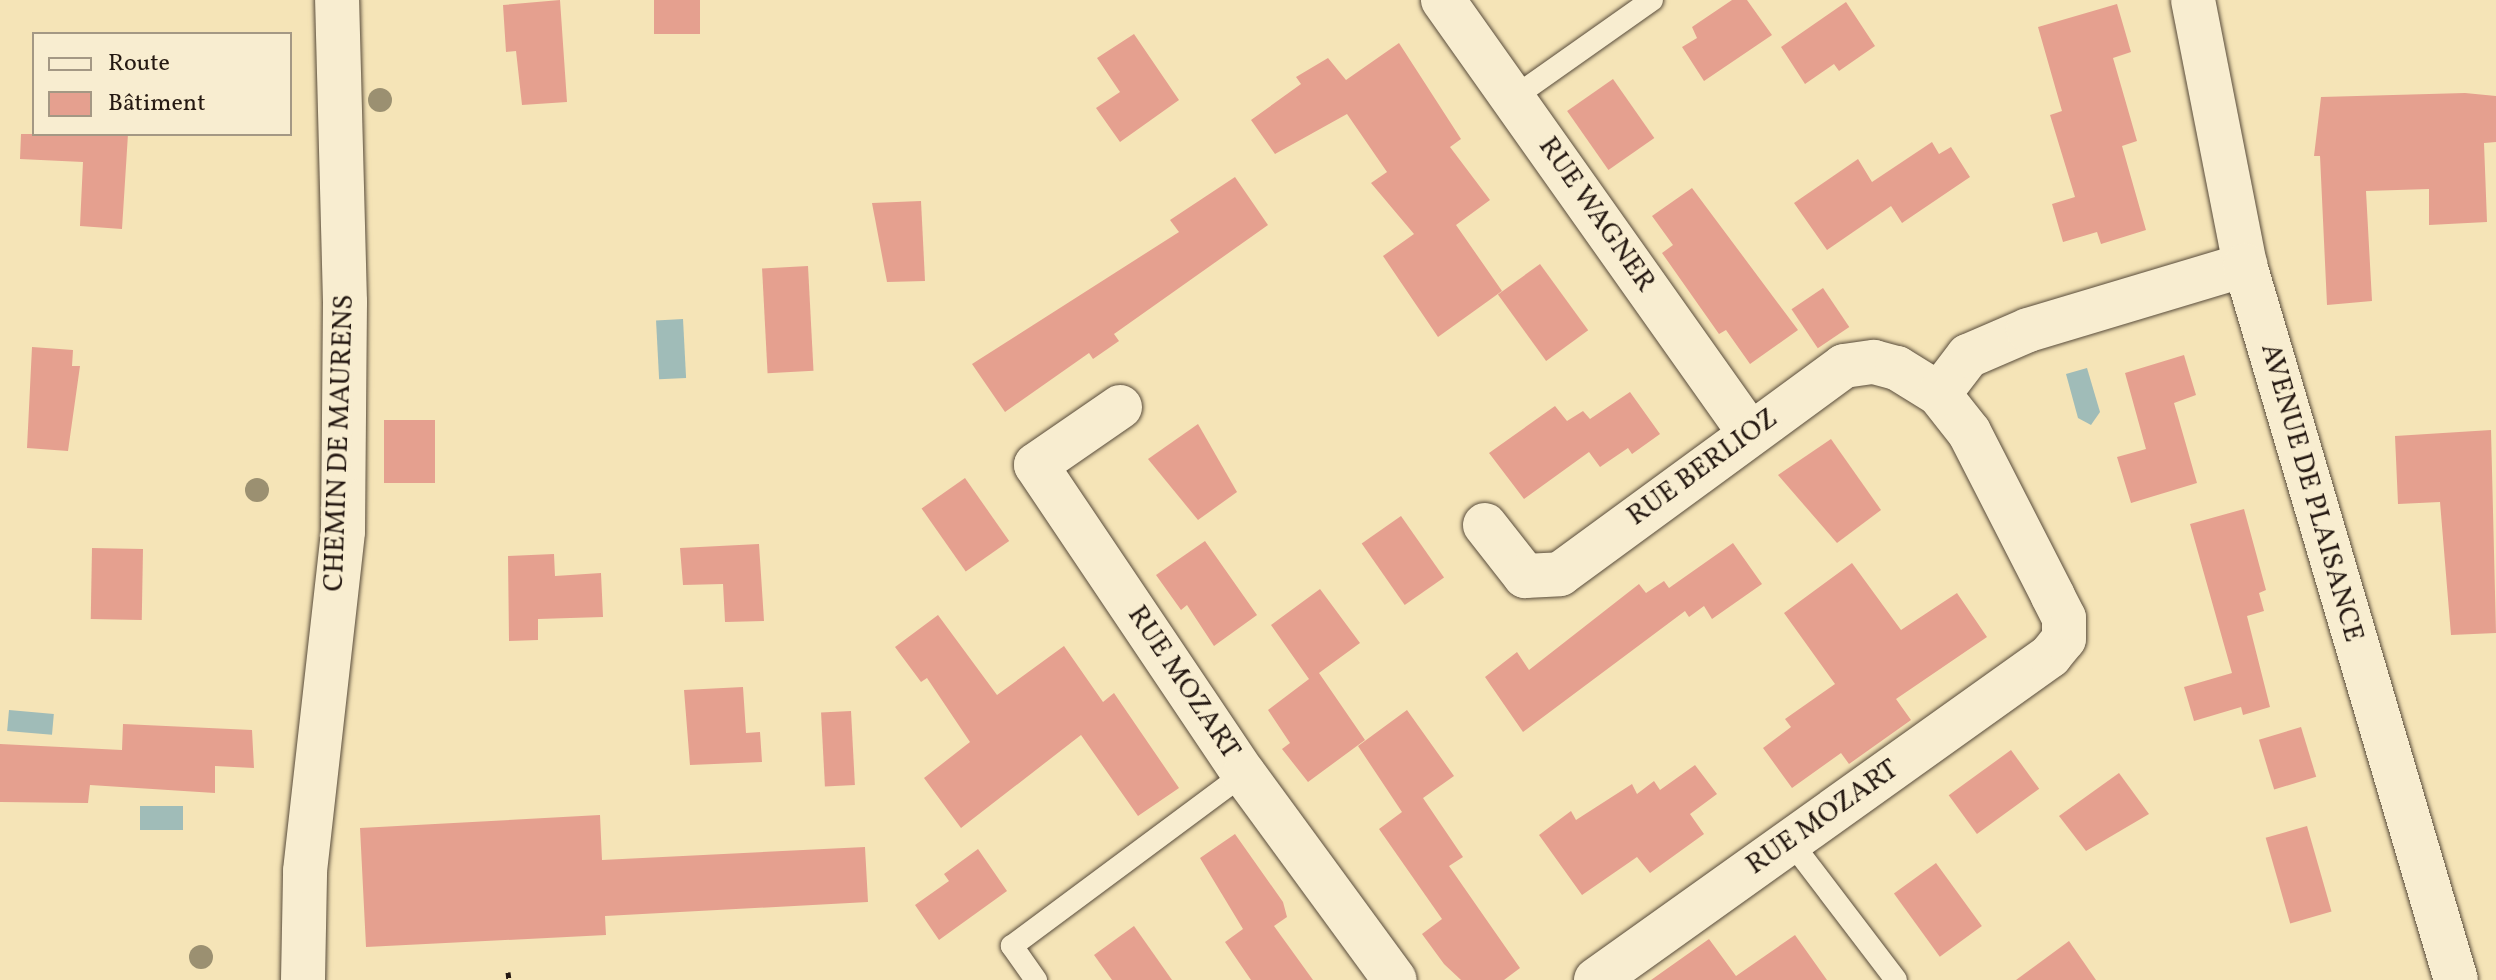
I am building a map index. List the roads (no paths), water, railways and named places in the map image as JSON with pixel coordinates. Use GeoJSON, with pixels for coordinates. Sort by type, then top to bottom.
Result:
{"type":"FeatureCollection","features":[{"type":"Feature","properties":{"kind":"street","name":"CHEMIN DE MAURENS"},"geometry":{"type":"LineString","coordinates":[[303,980],[305,871],[343,531],[345,302],[337,0]]}},
{"type":"Feature","properties":{"kind":"street","name":"RUE WAGNER"},"geometry":{"type":"LineString","coordinates":[[1443,0],[1749,432]]}},
{"type":"Feature","properties":{"kind":"street","name":"AVENUE DE PLAISANCE"},"geometry":{"type":"LineString","coordinates":[[2193,0],[2245,265],[2456,980]]}},
{"type":"Feature","properties":{"kind":"street"},"geometry":{"type":"LineString","coordinates":[[1939,394],[1968,356],[2028,330],[2245,265]]}},
{"type":"Feature","properties":{"kind":"street","name":"RUE BERLIOZ"},"geometry":{"type":"LineString","coordinates":[[1485,525],[1525,576],[1560,574],[1749,432],[1844,366],[1874,362],[1897,368],[1939,394],[1969,432],[2064,618],[2064,639],[2050,656]]}},
{"type":"Feature","properties":{"kind":"street","name":"RUE MOZART"},"geometry":{"type":"LineString","coordinates":[[1120,407],[1036,465],[1244,774],[1395,980]]}},
{"type":"Feature","properties":{"kind":"street","name":"RUE MOZART"},"geometry":{"type":"LineString","coordinates":[[1596,980],[2050,656]]}},
{"type":"Feature","properties":{"kind":"lane"},"geometry":{"type":"LineString","coordinates":[[1513,98],[1652,0]]}},
{"type":"Feature","properties":{"kind":"lane"},"geometry":{"type":"LineString","coordinates":[[1036,980],[1012,946],[1244,774]]}},
{"type":"Feature","properties":{"kind":"lane"},"geometry":{"type":"LineString","coordinates":[[1791,842],[1896,980]]}},
{"type":"Feature","properties":{"kind":"water"},"geometry":{"type":"Polygon","coordinates":[[[683,319],[686,378],[659,379],[656,320],[683,319]]]}},
{"type":"Feature","properties":{"kind":"water"},"geometry":{"type":"Polygon","coordinates":[[[2087,368],[2100,412],[2091,425],[2078,418],[2066,374],[2087,368]]]}},
{"type":"Feature","properties":{"kind":"water"},"geometry":{"type":"Polygon","coordinates":[[[9,710],[54,714],[52,735],[7,731],[9,710]]]}},
{"type":"Feature","properties":{"kind":"water"},"geometry":{"type":"Polygon","coordinates":[[[140,806],[183,806],[183,830],[140,830],[140,806]]]}}]}
